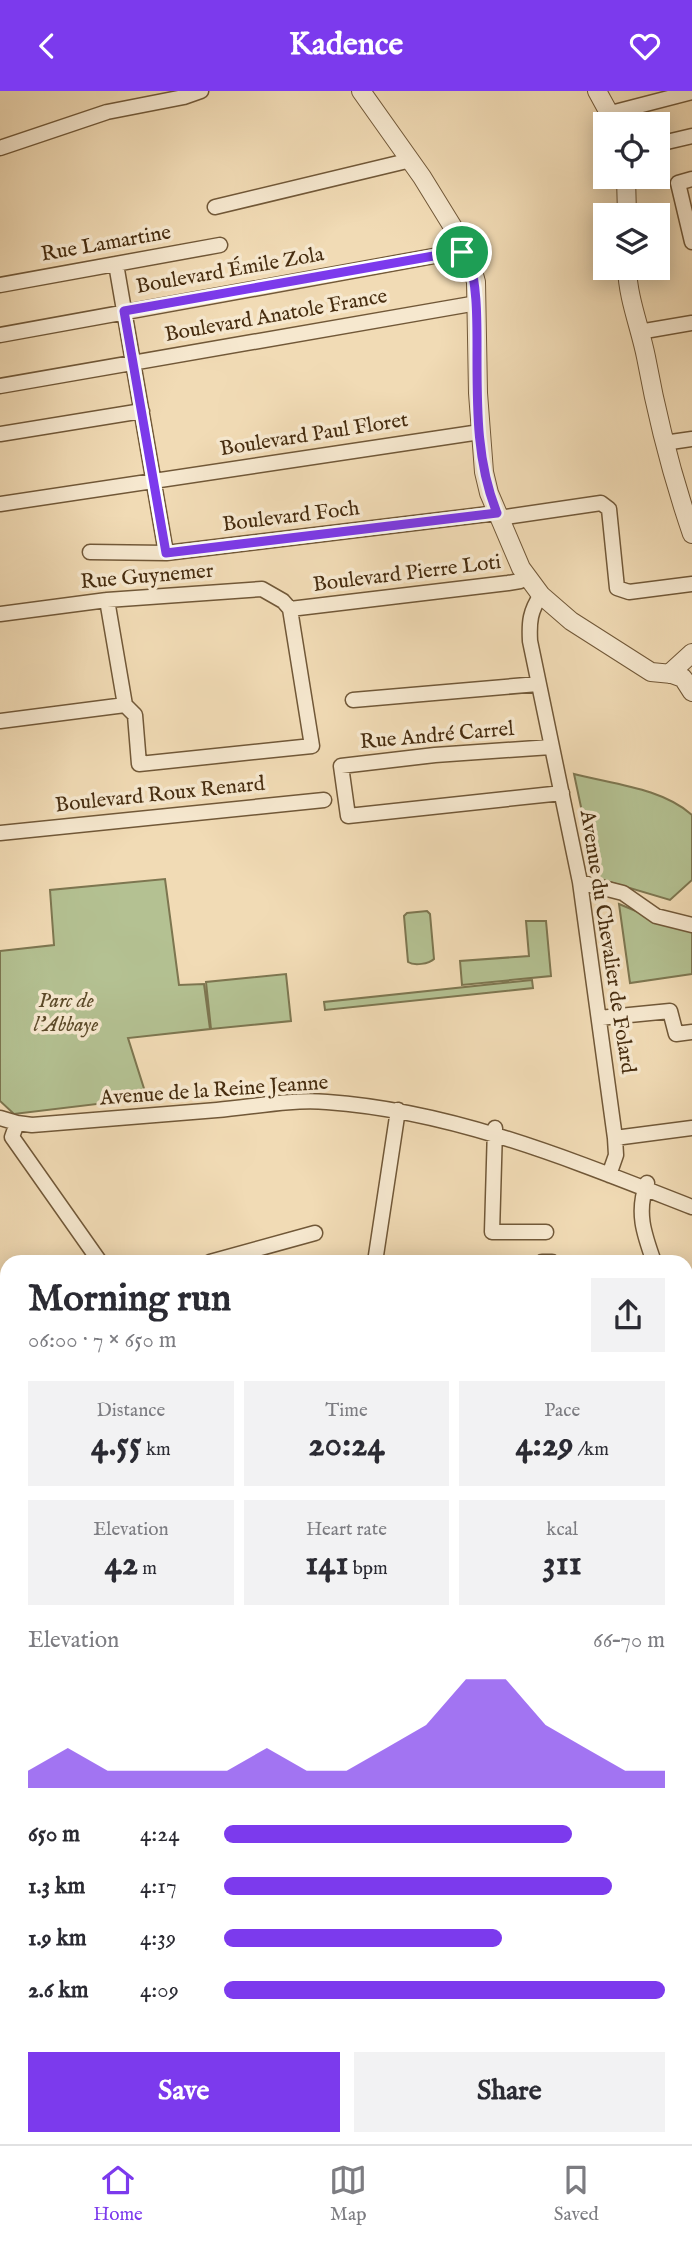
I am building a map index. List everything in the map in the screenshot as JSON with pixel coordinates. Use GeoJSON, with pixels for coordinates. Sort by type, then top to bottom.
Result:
{"type":"FeatureCollection","features":[{"type":"Feature","properties":{"kind":"street"},"geometry":{"type":"LineString","coordinates":[[0,148],[107,112],[184,97],[201,91]]}},
{"type":"Feature","properties":{"kind":"street"},"geometry":{"type":"LineString","coordinates":[[361,91],[411,160],[467,250],[476,282],[480,432],[484,472],[508,543],[541,595],[571,621],[651,672],[682,678],[692,692]]}},
{"type":"Feature","properties":{"kind":"street"},"geometry":{"type":"LineString","coordinates":[[597,91],[609,112]]}},
{"type":"Feature","properties":{"kind":"street"},"geometry":{"type":"LineString","coordinates":[[633,112],[692,92]]}},
{"type":"Feature","properties":{"kind":"street"},"geometry":{"type":"LineString","coordinates":[[670,141],[692,136]]}},
{"type":"Feature","properties":{"kind":"street"},"geometry":{"type":"LineString","coordinates":[[215,207],[411,160]]}},
{"type":"Feature","properties":{"kind":"street"},"geometry":{"type":"LineString","coordinates":[[692,179],[678,183],[692,242]]}},
{"type":"Feature","properties":{"kind":"street","name":"Rue Lamartine"},"geometry":{"type":"LineString","coordinates":[[0,285],[220,245]]}},
{"type":"Feature","properties":{"kind":"street","name":"Boulevard Émile Zola"},"geometry":{"type":"LineString","coordinates":[[0,335],[467,250]]}},
{"type":"Feature","properties":{"kind":"street"},"geometry":{"type":"LineString","coordinates":[[116,264],[166,553]]}},
{"type":"Feature","properties":{"kind":"street"},"geometry":{"type":"LineString","coordinates":[[629,280],[632,307],[664,443],[692,534]]}},
{"type":"Feature","properties":{"kind":"street","name":"Boulevard Anatole France"},"geometry":{"type":"LineString","coordinates":[[0,386],[477,303]]}},
{"type":"Feature","properties":{"kind":"street"},"geometry":{"type":"LineString","coordinates":[[639,332],[692,323]]}},
{"type":"Feature","properties":{"kind":"street"},"geometry":{"type":"LineString","coordinates":[[0,435],[142,411]]}},
{"type":"Feature","properties":{"kind":"street","name":"Boulevard Paul Floret"},"geometry":{"type":"LineString","coordinates":[[0,504],[480,432]]}},
{"type":"Feature","properties":{"kind":"street"},"geometry":{"type":"LineString","coordinates":[[664,443],[692,439]]}},
{"type":"Feature","properties":{"kind":"street","name":"Boulevard Foch"},"geometry":{"type":"LineString","coordinates":[[90,552],[166,553],[601,503],[609,509],[617,588],[629,592],[692,584]]}},
{"type":"Feature","properties":{"kind":"street","name":"Boulevard Pierre Loti"},"geometry":{"type":"LineString","coordinates":[[290,609],[508,583],[520,581],[527,576]]}},
{"type":"Feature","properties":{"kind":"street","name":"Rue Guynemer"},"geometry":{"type":"LineString","coordinates":[[0,614],[107,600],[262,589],[283,601],[290,609]]}},
{"type":"Feature","properties":{"kind":"street","name":"Avenue du Chevalier de Folard"},"geometry":{"type":"LineString","coordinates":[[541,595],[532,609],[529,622],[530,642],[580,882],[615,1138],[616,1155],[609,1175]]}},
{"type":"Feature","properties":{"kind":"street"},"geometry":{"type":"LineString","coordinates":[[107,600],[125,705],[135,715],[139,764],[312,746],[290,609]]}},
{"type":"Feature","properties":{"kind":"street"},"geometry":{"type":"LineString","coordinates":[[669,674],[692,653]]}},
{"type":"Feature","properties":{"kind":"street"},"geometry":{"type":"LineString","coordinates":[[353,700],[538,684]]}},
{"type":"Feature","properties":{"kind":"street"},"geometry":{"type":"LineString","coordinates":[[0,721],[125,705]]}},
{"type":"Feature","properties":{"kind":"street","name":"Rue André Carrel"},"geometry":{"type":"LineString","coordinates":[[551,747],[435,755],[341,766],[348,816],[562,793]]}},
{"type":"Feature","properties":{"kind":"street","name":"Boulevard Roux Renard"},"geometry":{"type":"LineString","coordinates":[[0,834],[324,800]]}},
{"type":"Feature","properties":{"kind":"street"},"geometry":{"type":"LineString","coordinates":[[580,882],[623,893],[656,916],[692,925]]}},
{"type":"Feature","properties":{"kind":"street"},"geometry":{"type":"LineString","coordinates":[[598,1018],[670,1011],[676,1034],[692,1032]]}},
{"type":"Feature","properties":{"kind":"street","name":"Avenue de la Reine Jeanne"},"geometry":{"type":"LineString","coordinates":[[0,1118],[17,1123],[60,1122],[304,1102],[398,1110],[495,1131],[609,1175],[646,1186],[692,1207]]}},
{"type":"Feature","properties":{"kind":"street"},"geometry":{"type":"LineString","coordinates":[[376,1255],[398,1110]]}},
{"type":"Feature","properties":{"kind":"street"},"geometry":{"type":"LineString","coordinates":[[17,1123],[12,1137],[95,1255]]}},
{"type":"Feature","properties":{"kind":"street"},"geometry":{"type":"LineString","coordinates":[[615,1138],[692,1128]]}},
{"type":"Feature","properties":{"kind":"street"},"geometry":{"type":"LineString","coordinates":[[495,1131],[492,1232],[546,1232]]}},
{"type":"Feature","properties":{"kind":"street"},"geometry":{"type":"LineString","coordinates":[[646,1186],[641,1202],[642,1230],[651,1255]]}},
{"type":"Feature","properties":{"kind":"street"},"geometry":{"type":"LineString","coordinates":[[235,1255],[315,1233]]}},
{"type":"Feature","properties":{"kind":"green space"},"geometry":{"type":"Polygon","coordinates":[[[574,774],[652,793],[680,806],[692,815],[692,880],[670,900],[596,878],[574,774]]]}},
{"type":"Feature","properties":{"kind":"green space","name":"Parc de l'Abbaye"},"geometry":{"type":"Polygon","coordinates":[[[165,879],[179,985],[204,984],[210,1029],[128,1038],[147,1098],[14,1114],[0,1101],[0,951],[54,945],[50,890],[165,879]]]}},
{"type":"Feature","properties":{"kind":"green space"},"geometry":{"type":"Polygon","coordinates":[[[619,904],[655,919],[692,928],[692,974],[630,983],[619,904]]]}},
{"type":"Feature","properties":{"kind":"green space"},"geometry":{"type":"Polygon","coordinates":[[[427,911],[430,914],[434,959],[418,964],[408,962],[404,916],[407,913],[427,911]]]}},
{"type":"Feature","properties":{"kind":"green space"},"geometry":{"type":"Polygon","coordinates":[[[526,921],[546,921],[551,976],[462,985],[460,961],[529,956],[526,921]]]}},
{"type":"Feature","properties":{"kind":"green space"},"geometry":{"type":"Polygon","coordinates":[[[286,974],[291,1021],[211,1029],[206,982],[286,974]]]}},
{"type":"Feature","properties":{"kind":"green space"},"geometry":{"type":"Polygon","coordinates":[[[532,980],[533,988],[325,1010],[324,1002],[532,980]]]}},
{"type":"Feature","properties":{"kind":"route"},"geometry":{"type":"LineString","coordinates":[[467,250],[476,282],[481,455],[489,493],[497,513],[166,553],[124,311],[462,252],[467,250]]}}]}
